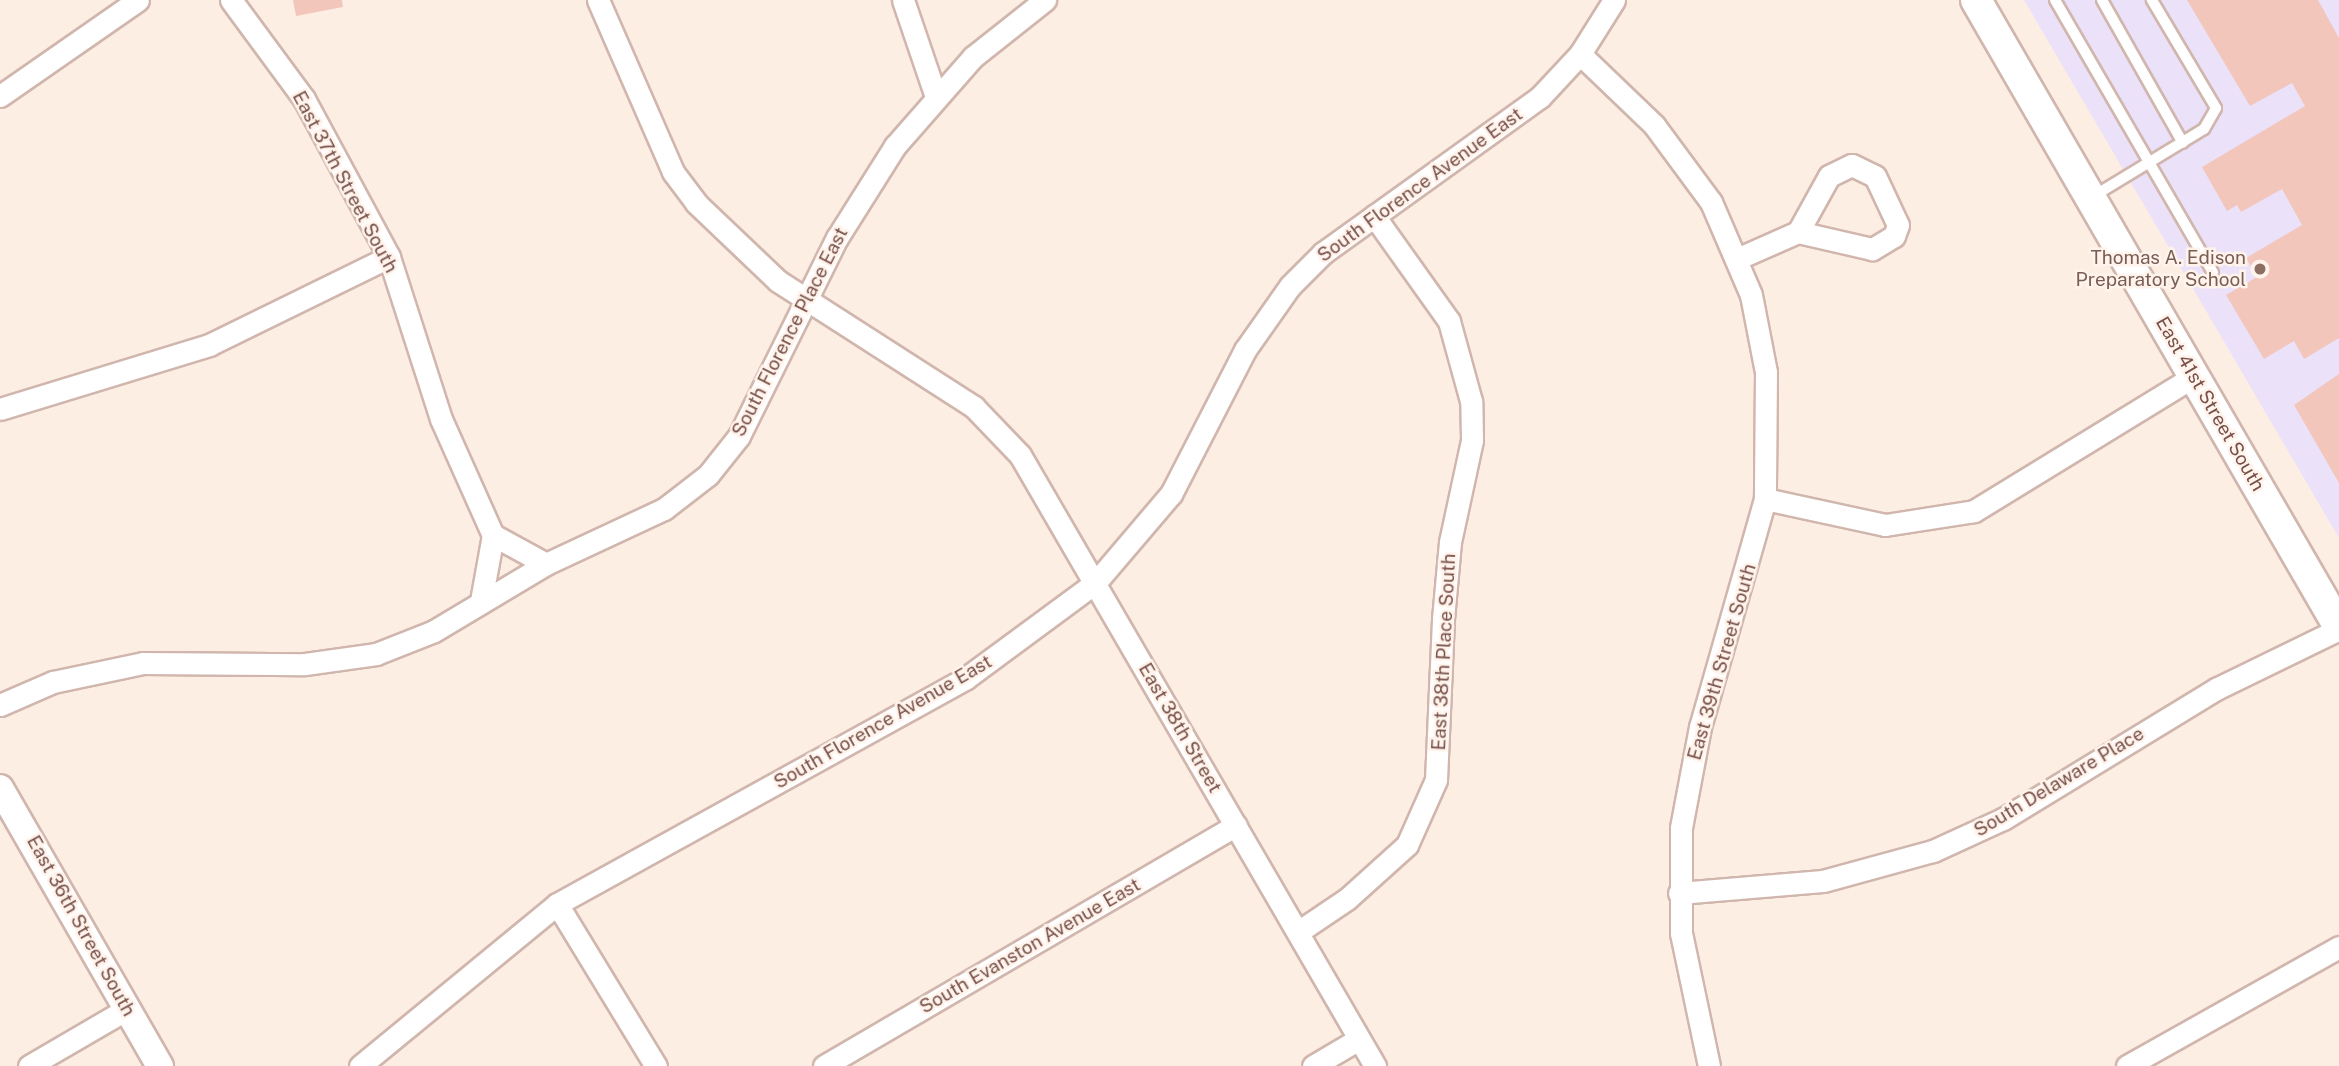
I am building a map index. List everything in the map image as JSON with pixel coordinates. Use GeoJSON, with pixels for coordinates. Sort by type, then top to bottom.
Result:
{"type":"FeatureCollection","features":[{"type":"Feature","properties":{"kind":"main road","name":"East 41st Street South"},"geometry":{"type":"LineString","coordinates":[[1976,0],[2339,628]]}},
{"type":"Feature","properties":{"kind":"street"},"geometry":{"type":"LineString","coordinates":[[0,96],[138,0]]}},
{"type":"Feature","properties":{"kind":"street","name":"East 37th Street South"},"geometry":{"type":"LineString","coordinates":[[231,0],[304,99],[389,257],[441,419],[494,535]]}},
{"type":"Feature","properties":{"kind":"street","name":"East 38th Street"},"geometry":{"type":"LineString","coordinates":[[598,0],[673,172],[778,281],[968,403],[1020,456],[1096,582],[1375,1066]]}},
{"type":"Feature","properties":{"kind":"street"},"geometry":{"type":"LineString","coordinates":[[903,0],[935,94]]}},
{"type":"Feature","properties":{"kind":"street","name":"South Florence Place East"},"geometry":{"type":"LineString","coordinates":[[0,705],[53,682],[143,663],[351,660],[407,645],[545,564],[644,521],[708,475],[743,427],[863,193],[935,94],[1045,0]]}},
{"type":"Feature","properties":{"kind":"street","name":"South Florence Avenue East"},"geometry":{"type":"LineString","coordinates":[[360,1066],[557,904],[966,678],[1096,582],[1171,494],[1267,314],[1323,253],[1503,128],[1580,54],[1614,0]]}},
{"type":"Feature","properties":{"kind":"street","name":"East 39th Street South"},"geometry":{"type":"LineString","coordinates":[[1580,54],[1683,159],[1739,258],[1766,372],[1765,499],[1691,764],[1679,893],[1688,988],[1709,1066]]}},
{"type":"Feature","properties":{"kind":"street"},"geometry":{"type":"LineString","coordinates":[[1739,258],[1798,232],[1872,249],[1888,241],[1898,225],[1886,190],[1852,165],[1829,176],[1798,232]]}},
{"type":"Feature","properties":{"kind":"street","name":"East 38th Place South"},"geometry":{"type":"LineString","coordinates":[[1298,932],[1347,899],[1407,845],[1423,818],[1439,759],[1443,619],[1450,542],[1472,440],[1471,401],[1449,321],[1374,216]]}},
{"type":"Feature","properties":{"kind":"street"},"geometry":{"type":"LineString","coordinates":[[0,409],[209,345],[389,257]]}},
{"type":"Feature","properties":{"kind":"street"},"geometry":{"type":"LineString","coordinates":[[1765,499],[1885,525],[1974,511],[2194,376]]}},
{"type":"Feature","properties":{"kind":"street"},"geometry":{"type":"LineString","coordinates":[[481,601],[494,535],[545,564]]}},
{"type":"Feature","properties":{"kind":"street","name":"South Delaware Place"},"geometry":{"type":"LineString","coordinates":[[1679,893],[1823,881],[1933,851],[2003,819],[2216,690],[2339,628]]}},
{"type":"Feature","properties":{"kind":"street","name":"East 36th Street South"},"geometry":{"type":"LineString","coordinates":[[0,788],[160,1066]]}},
{"type":"Feature","properties":{"kind":"street","name":"South Evanston Avenue East"},"geometry":{"type":"LineString","coordinates":[[824,1066],[1236,825]]}},
{"type":"Feature","properties":{"kind":"street"},"geometry":{"type":"LineString","coordinates":[[557,904],[656,1066]]}},
{"type":"Feature","properties":{"kind":"street"},"geometry":{"type":"LineString","coordinates":[[2127,1066],[2339,947]]}},
{"type":"Feature","properties":{"kind":"street"},"geometry":{"type":"LineString","coordinates":[[29,1066],[127,1009]]}},
{"type":"Feature","properties":{"kind":"street"},"geometry":{"type":"LineString","coordinates":[[1313,1066],[1359,1039]]}},
{"type":"Feature","properties":{"kind":"lane"},"geometry":{"type":"LineString","coordinates":[[2055,0],[2213,273]]}},
{"type":"Feature","properties":{"kind":"lane"},"geometry":{"type":"LineString","coordinates":[[2102,0],[2183,143]]}},
{"type":"Feature","properties":{"kind":"lane"},"geometry":{"type":"LineString","coordinates":[[2090,198],[2204,130],[2216,108],[2152,0]]}},
{"type":"Feature","properties":{"kind":"shaded area","name":"Thomas A. Edison Preparatory School"},"geometry":{"type":"Polygon","coordinates":[[[2024,0],[2339,0],[2339,538],[2024,0]]]}},
{"type":"Feature","properties":{"kind":"building"},"geometry":{"type":"Polygon","coordinates":[[[293,0],[342,0],[343,7],[296,16],[293,0]]]}},
{"type":"Feature","properties":{"kind":"building"},"geometry":{"type":"Polygon","coordinates":[[[2187,0],[2318,0],[2339,38],[2339,338],[2304,359],[2294,341],[2264,359],[2226,295],[2257,277],[2246,258],[2302,225],[2282,189],[2241,212],[2237,205],[2227,211],[2202,167],[2305,106],[2292,83],[2250,106],[2187,0]]]}},
{"type":"Feature","properties":{"kind":"building"},"geometry":{"type":"Polygon","coordinates":[[[2339,374],[2339,483],[2294,405],[2339,374]]]}},
{"type":"Feature","properties":{"kind":"place","name":"Thomas A. Edison Preparatory School"},"geometry":{"type":"Point","coordinates":[2260,269]}}]}
